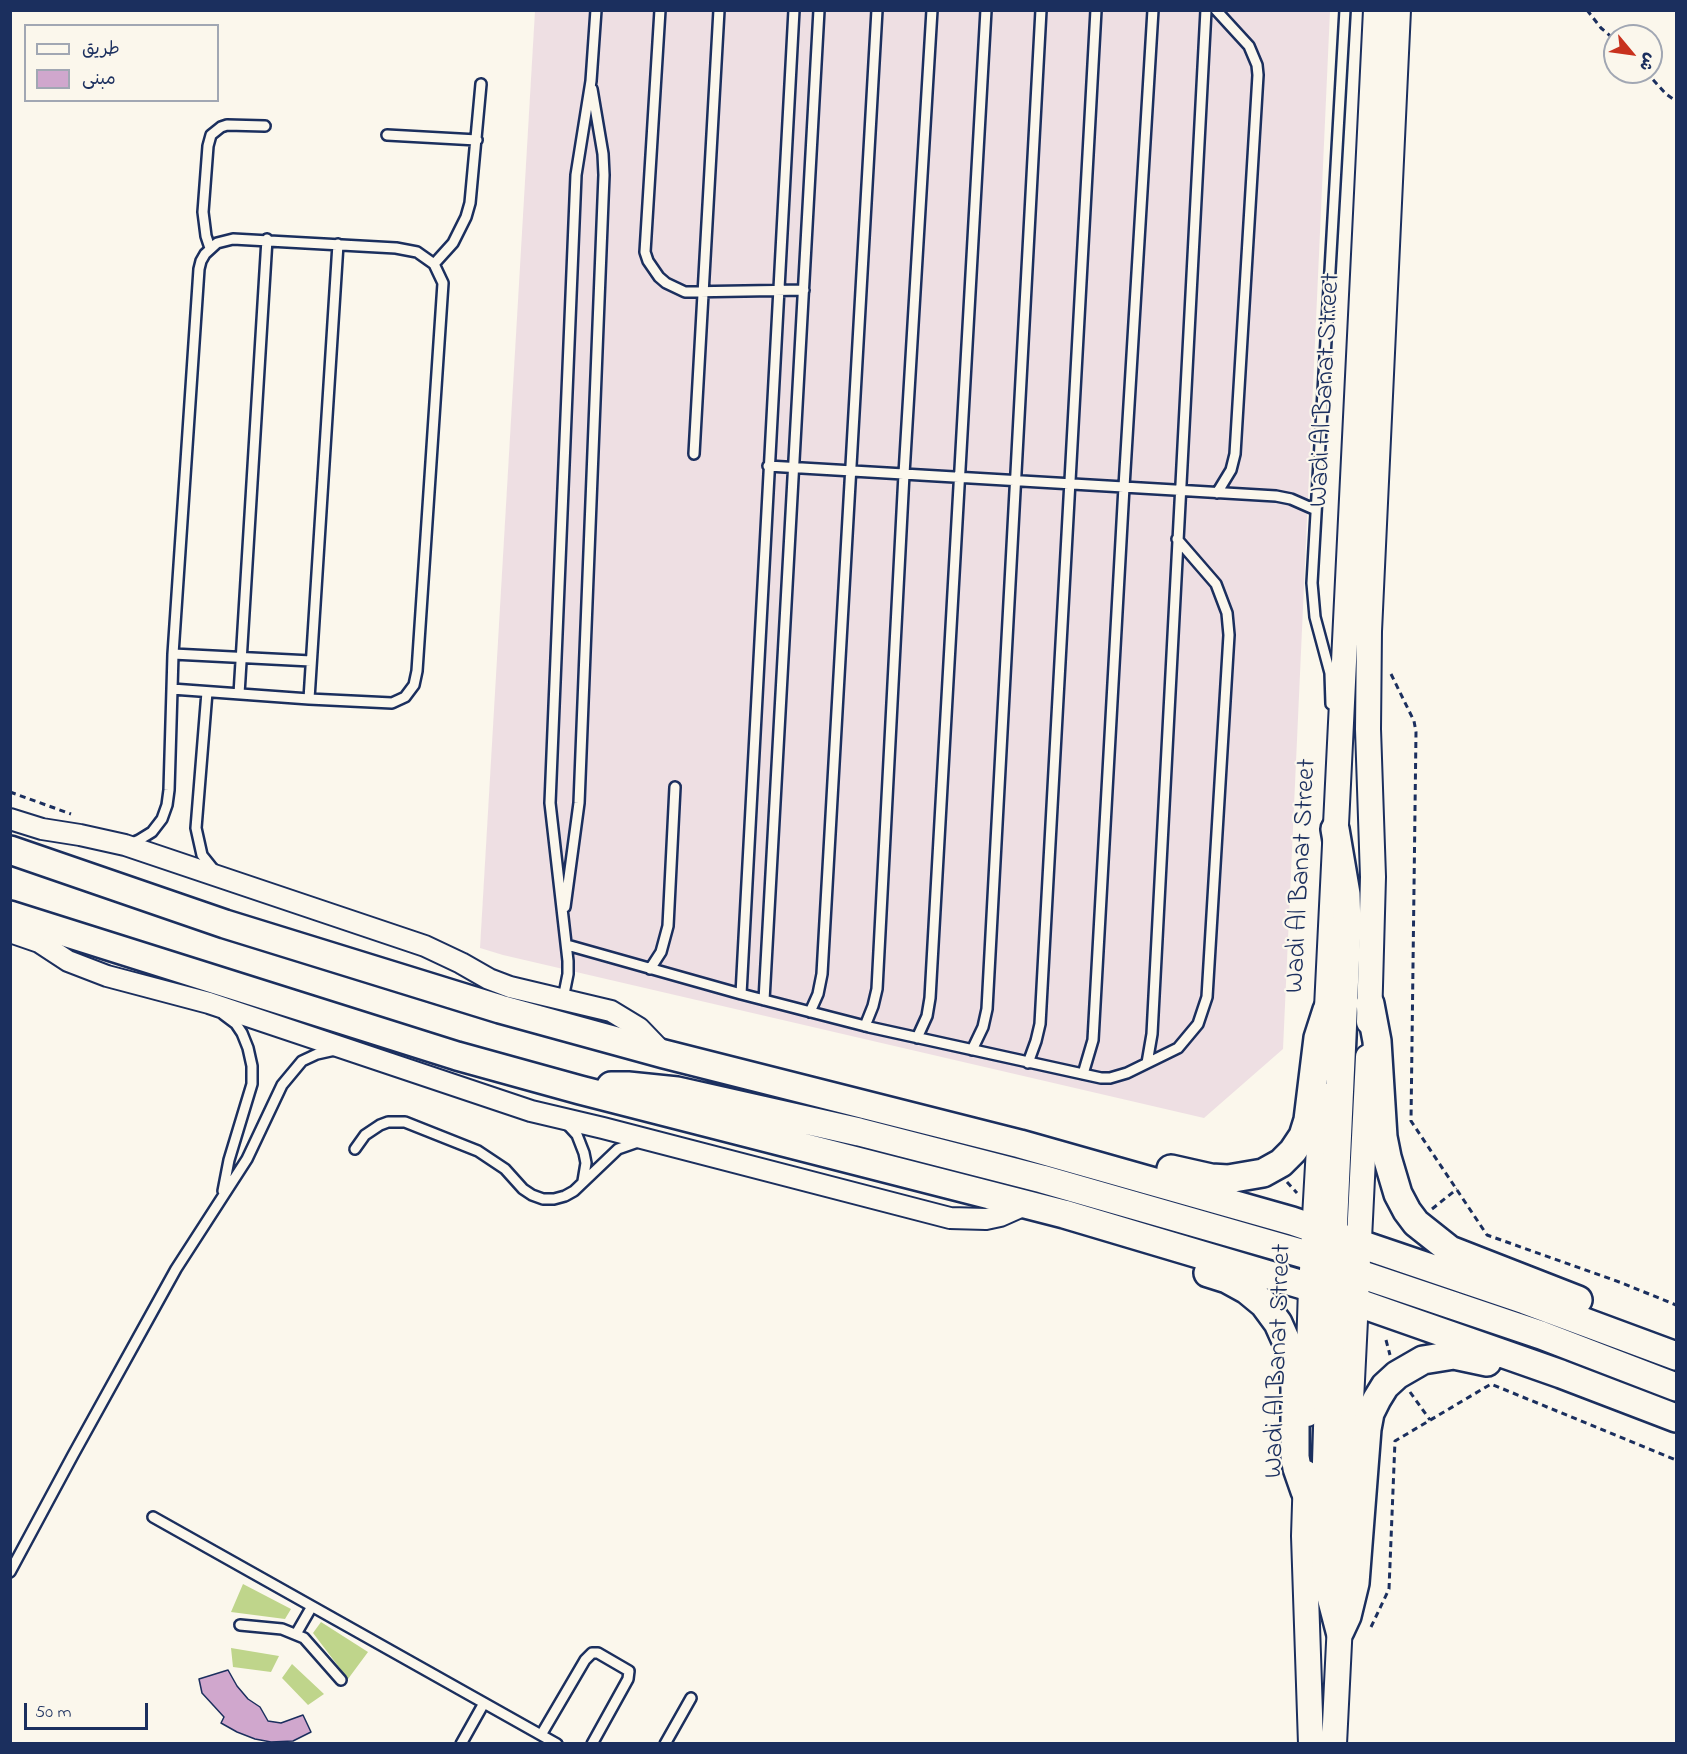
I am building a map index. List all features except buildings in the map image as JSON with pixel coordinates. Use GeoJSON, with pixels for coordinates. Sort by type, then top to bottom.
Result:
{"type":"FeatureCollection","features":[{"type":"Feature","properties":{"kind":"main road"},"geometry":{"type":"LineString","coordinates":[[1335,829],[1346,894],[1347,927],[1323,1535],[1329,1590],[1340,1631]]}},
{"type":"Feature","properties":{"kind":"main road"},"geometry":{"type":"LineString","coordinates":[[10,850],[306,951],[501,1009],[664,1054],[1102,1166],[1332,1266],[1623,1398],[1677,1418]]}},
{"type":"Feature","properties":{"kind":"main road"},"geometry":{"type":"LineString","coordinates":[[10,915],[351,1024],[580,1090],[1064,1214],[1332,1266]]}},
{"type":"Feature","properties":{"kind":"main road"},"geometry":{"type":"LineString","coordinates":[[1370,1004],[1377,1041],[1383,1137],[1387,1157],[1398,1194],[1416,1223],[1450,1250],[1469,1259],[1677,1338]]}},
{"type":"Feature","properties":{"kind":"main road"},"geometry":{"type":"LineString","coordinates":[[1102,1166],[1162,1168],[1211,1178],[1228,1179],[1263,1173],[1281,1163],[1293,1151],[1308,1120],[1318,1038],[1327,1010]]}},
{"type":"Feature","properties":{"kind":"main road"},"geometry":{"type":"LineString","coordinates":[[580,1090],[628,1086],[677,1091],[836,1127],[1042,1179],[1332,1266],[1541,1335],[1677,1387]]}},
{"type":"Feature","properties":{"kind":"main road"},"geometry":{"type":"LineString","coordinates":[[1064,1214],[1084,1228],[1143,1255],[1227,1279],[1247,1290],[1264,1304],[1278,1323],[1287,1343],[1293,1366],[1295,1456],[1305,1491]]}},
{"type":"Feature","properties":{"kind":"main road"},"geometry":{"type":"LineString","coordinates":[[1332,1266],[1359,1243],[1677,1356]]}},
{"type":"Feature","properties":{"kind":"main road"},"geometry":{"type":"LineString","coordinates":[[1340,1631],[1347,1616],[1355,1583],[1370,1413],[1385,1386],[1397,1375],[1423,1360],[1442,1356],[1465,1356],[1500,1366],[1579,1395],[1623,1398]]}},
{"type":"Feature","properties":{"kind":"street","name":"Wadi Al Banat Street"},"geometry":{"type":"LineString","coordinates":[[1311,1743],[1304,1536],[1305,1491],[1332,1266],[1327,1010],[1376,10]]}},
{"type":"Feature","properties":{"kind":"street","name":"Wadi Al Banat Street"},"geometry":{"type":"LineString","coordinates":[[1359,1243],[1370,1004],[1373,867],[1368,729],[1369,631],[1398,10]]}},
{"type":"Feature","properties":{"kind":"street"},"geometry":{"type":"LineString","coordinates":[[10,819],[42,829],[124,845],[426,946],[489,979],[510,987],[599,1007],[626,1018],[664,1054]]}},
{"type":"Feature","properties":{"kind":"street"},"geometry":{"type":"LineString","coordinates":[[10,932],[39,942],[68,961],[107,976],[209,1003],[506,1104],[557,1118],[950,1218],[986,1219],[1000,1216],[1028,1204]]}},
{"type":"Feature","properties":{"kind":"street"},"geometry":{"type":"LineString","coordinates":[[1334,1743],[1340,1631]]}},
{"type":"Feature","properties":{"kind":"lane"},"geometry":{"type":"LineString","coordinates":[[563,999],[568,974],[567,945],[550,803],[576,164],[591,81],[596,10]]}},
{"type":"Feature","properties":{"kind":"lane"},"geometry":{"type":"LineString","coordinates":[[660,10],[645,252],[653,269],[666,284],[685,292],[804,290]]}},
{"type":"Feature","properties":{"kind":"lane"},"geometry":{"type":"LineString","coordinates":[[694,454],[718,10]]}},
{"type":"Feature","properties":{"kind":"lane"},"geometry":{"type":"LineString","coordinates":[[741,994],[794,10]]}},
{"type":"Feature","properties":{"kind":"lane"},"geometry":{"type":"LineString","coordinates":[[764,1000],[819,10]]}},
{"type":"Feature","properties":{"kind":"lane"},"geometry":{"type":"LineString","coordinates":[[810,1012],[818,994],[822,974],[877,10]]}},
{"type":"Feature","properties":{"kind":"lane"},"geometry":{"type":"LineString","coordinates":[[865,1026],[877,989],[904,474],[932,10]]}},
{"type":"Feature","properties":{"kind":"lane"},"geometry":{"type":"LineString","coordinates":[[917,1038],[927,1016],[930,998],[986,10]]}},
{"type":"Feature","properties":{"kind":"lane"},"geometry":{"type":"LineString","coordinates":[[972,1050],[983,1027],[987,1009],[1041,10]]}},
{"type":"Feature","properties":{"kind":"lane"},"geometry":{"type":"LineString","coordinates":[[1028,1063],[1040,1024],[1096,10]]}},
{"type":"Feature","properties":{"kind":"lane"},"geometry":{"type":"LineString","coordinates":[[1083,1074],[1093,1040],[1154,10]]}},
{"type":"Feature","properties":{"kind":"lane"},"geometry":{"type":"LineString","coordinates":[[1147,1063],[1152,1034],[1206,10]]}},
{"type":"Feature","properties":{"kind":"lane"},"geometry":{"type":"LineString","coordinates":[[1216,10],[1249,46],[1257,65],[1258,75],[1235,454],[1231,470],[1217,493]]}},
{"type":"Feature","properties":{"kind":"lane"},"geometry":{"type":"LineString","coordinates":[[1339,760],[1332,728],[1330,673],[1312,601],[1345,10]]}},
{"type":"Feature","properties":{"kind":"lane"},"geometry":{"type":"LineString","coordinates":[[564,919],[579,803],[604,175],[603,154],[591,81]]}},
{"type":"Feature","properties":{"kind":"lane"},"geometry":{"type":"LineString","coordinates":[[434,264],[453,243],[466,217],[472,189],[481,84]]}},
{"type":"Feature","properties":{"kind":"lane"},"geometry":{"type":"LineString","coordinates":[[210,248],[203,212],[208,146],[211,135],[221,126],[265,126]]}},
{"type":"Feature","properties":{"kind":"lane"},"geometry":{"type":"LineString","coordinates":[[387,135],[477,140]]}},
{"type":"Feature","properties":{"kind":"lane"},"geometry":{"type":"LineString","coordinates":[[124,845],[140,840],[152,832],[162,819],[167,805],[173,654],[199,269],[205,254],[217,243],[233,239],[338,244],[417,252],[434,264],[443,284],[417,671],[414,685],[405,697],[392,703],[172,689]]}},
{"type":"Feature","properties":{"kind":"lane"},"geometry":{"type":"LineString","coordinates":[[239,694],[267,239]]}},
{"type":"Feature","properties":{"kind":"lane"},"geometry":{"type":"LineString","coordinates":[[309,699],[338,244]]}},
{"type":"Feature","properties":{"kind":"lane"},"geometry":{"type":"LineString","coordinates":[[768,466],[1284,497],[1317,510]]}},
{"type":"Feature","properties":{"kind":"lane"},"geometry":{"type":"LineString","coordinates":[[567,945],[865,1026],[1083,1074],[1110,1078],[1127,1073],[1178,1048],[1198,1024],[1205,1006],[1229,624],[1221,593],[1210,575],[1178,538]]}},
{"type":"Feature","properties":{"kind":"lane"},"geometry":{"type":"LineString","coordinates":[[173,654],[311,662]]}},
{"type":"Feature","properties":{"kind":"lane"},"geometry":{"type":"LineString","coordinates":[[207,692],[196,828],[202,855],[219,876]]}},
{"type":"Feature","properties":{"kind":"lane"},"geometry":{"type":"LineString","coordinates":[[650,969],[661,952],[668,927],[675,787]]}},
{"type":"Feature","properties":{"kind":"lane"},"geometry":{"type":"LineString","coordinates":[[209,1003],[236,1024],[248,1048],[252,1066],[252,1084],[229,1160],[221,1197]]}},
{"type":"Feature","properties":{"kind":"lane"},"geometry":{"type":"LineString","coordinates":[[10,1572],[176,1269],[247,1159],[282,1086],[294,1068],[302,1061],[334,1050],[351,1050]]}},
{"type":"Feature","properties":{"kind":"lane"},"geometry":{"type":"LineString","coordinates":[[557,1118],[571,1128],[581,1143],[586,1163],[582,1183]]}},
{"type":"Feature","properties":{"kind":"lane"},"geometry":{"type":"LineString","coordinates":[[355,1149],[365,1135],[380,1125],[388,1122],[405,1122],[471,1148],[492,1159],[532,1195],[554,1199],[574,1191],[618,1149],[636,1142],[655,1142]]}},
{"type":"Feature","properties":{"kind":"lane"},"geometry":{"type":"LineString","coordinates":[[153,1517],[311,1608],[557,1743]]}},
{"type":"Feature","properties":{"kind":"lane"},"geometry":{"type":"LineString","coordinates":[[10,1579],[16,1563]]}},
{"type":"Feature","properties":{"kind":"lane"},"geometry":{"type":"LineString","coordinates":[[296,1634],[311,1608]]}},
{"type":"Feature","properties":{"kind":"lane"},"geometry":{"type":"LineString","coordinates":[[240,1625],[282,1629],[296,1634],[310,1643],[341,1680]]}},
{"type":"Feature","properties":{"kind":"lane"},"geometry":{"type":"LineString","coordinates":[[541,1735],[585,1660],[592,1653],[598,1653],[629,1671],[628,1679],[592,1743]]}},
{"type":"Feature","properties":{"kind":"lane"},"geometry":{"type":"LineString","coordinates":[[665,1743],[691,1698]]}},
{"type":"Feature","properties":{"kind":"lane"},"geometry":{"type":"LineString","coordinates":[[461,1743],[484,1703]]}},
{"type":"Feature","properties":{"kind":"path"},"geometry":{"type":"LineString","coordinates":[[1587,10],[1603,30]]}},
{"type":"Feature","properties":{"kind":"path"},"geometry":{"type":"LineString","coordinates":[[1657,84],[1677,101]]}},
{"type":"Feature","properties":{"kind":"path"},"geometry":{"type":"LineString","coordinates":[[1391,674],[1414,721],[1416,732],[1411,1120],[1487,1235],[1677,1305]]}},
{"type":"Feature","properties":{"kind":"path"},"geometry":{"type":"LineString","coordinates":[[1416,1223],[1457,1189]]}},
{"type":"Feature","properties":{"kind":"path"},"geometry":{"type":"LineString","coordinates":[[1397,1375],[1431,1420]]}},
{"type":"Feature","properties":{"kind":"path"},"geometry":{"type":"LineString","coordinates":[[1371,1627],[1389,1589],[1395,1441],[1491,1384],[1677,1460]]}},
{"type":"Feature","properties":{"kind":"shaded area"},"geometry":{"type":"Polygon","coordinates":[[[535,11],[1330,11],[1283,1049],[1204,1118],[480,948],[535,11]]]}},
{"type":"Feature","properties":{"kind":"green space"},"geometry":{"type":"Polygon","coordinates":[[[243,1584],[291,1609],[285,1619],[231,1612],[243,1584]]]}},
{"type":"Feature","properties":{"kind":"green space"},"geometry":{"type":"Polygon","coordinates":[[[321,1622],[368,1652],[348,1679],[313,1633],[321,1622]]]}},
{"type":"Feature","properties":{"kind":"green space"},"geometry":{"type":"Polygon","coordinates":[[[231,1648],[279,1656],[271,1672],[233,1667],[231,1648]]]}},
{"type":"Feature","properties":{"kind":"green space"},"geometry":{"type":"Polygon","coordinates":[[[292,1664],[324,1694],[308,1705],[282,1678],[292,1664]]]}}]}
